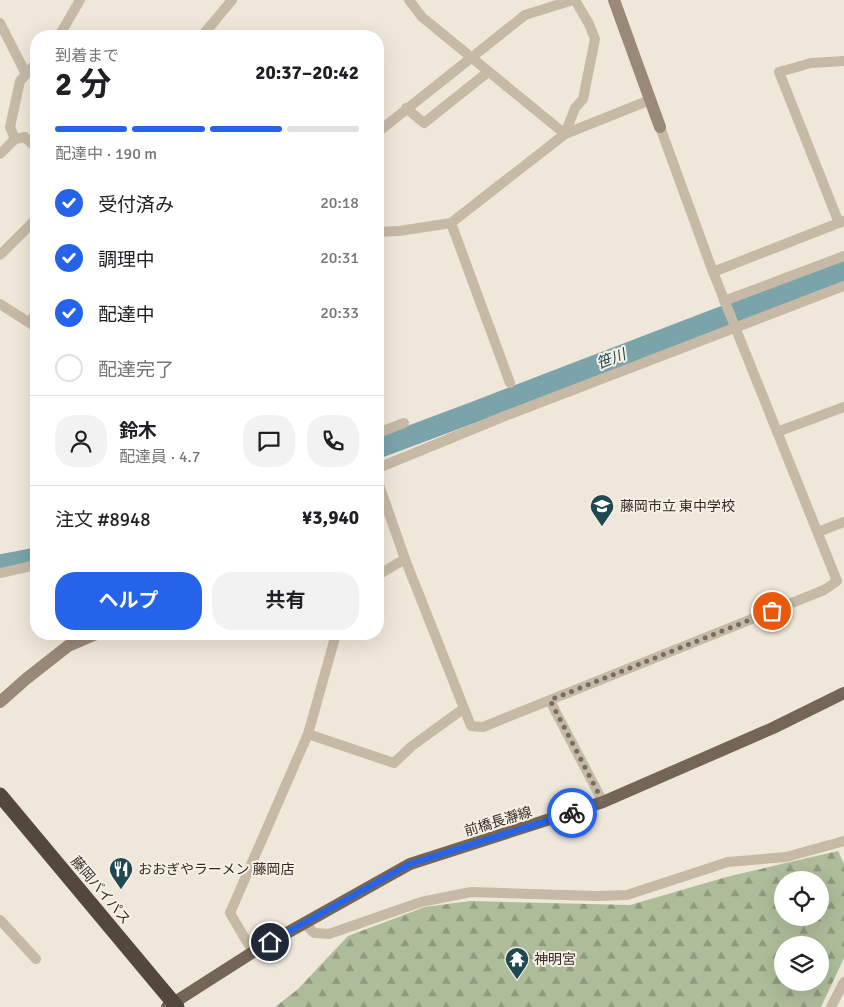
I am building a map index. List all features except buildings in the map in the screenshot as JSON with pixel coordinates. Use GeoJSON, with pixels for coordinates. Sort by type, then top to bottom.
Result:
{"type":"FeatureCollection","features":[{"type":"Feature","properties":{"kind":"highway","name":"藤岡バイパス"},"geometry":{"type":"LineString","coordinates":[[0,795],[172,1006]]}},
{"type":"Feature","properties":{"kind":"main road","name":"前橋長瀞線"},"geometry":{"type":"LineString","coordinates":[[172,1006],[253,952],[410,864],[603,802],[773,728],[844,693]]}},
{"type":"Feature","properties":{"kind":"street"},"geometry":{"type":"LineString","coordinates":[[62,30],[80,0]]}},
{"type":"Feature","properties":{"kind":"street"},"geometry":{"type":"LineString","coordinates":[[207,30],[232,0]]}},
{"type":"Feature","properties":{"kind":"street"},"geometry":{"type":"LineString","coordinates":[[409,0],[422,17],[565,134]]}},
{"type":"Feature","properties":{"kind":"street"},"geometry":{"type":"LineString","coordinates":[[384,125],[525,15],[574,0],[589,24],[595,39],[583,99],[576,108],[565,134]]}},
{"type":"Feature","properties":{"kind":"street"},"geometry":{"type":"LineString","coordinates":[[384,499],[405,559],[471,726],[483,727],[824,590],[837,580],[713,272],[614,0]]}},
{"type":"Feature","properties":{"kind":"street"},"geometry":{"type":"LineString","coordinates":[[0,23],[26,74]]}},
{"type":"Feature","properties":{"kind":"street"},"geometry":{"type":"LineString","coordinates":[[713,272],[842,222],[779,72],[811,63],[844,62]]}},
{"type":"Feature","properties":{"kind":"street"},"geometry":{"type":"LineString","coordinates":[[15,139],[10,127],[20,81],[30,70]]}},
{"type":"Feature","properties":{"kind":"street"},"geometry":{"type":"LineString","coordinates":[[406,108],[424,123],[488,72]]}},
{"type":"Feature","properties":{"kind":"street"},"geometry":{"type":"LineString","coordinates":[[384,232],[451,223],[565,134],[650,100]]}},
{"type":"Feature","properties":{"kind":"street"},"geometry":{"type":"LineString","coordinates":[[0,154],[15,139],[25,137],[30,142]]}},
{"type":"Feature","properties":{"kind":"street"},"geometry":{"type":"LineString","coordinates":[[451,223],[510,382]]}},
{"type":"Feature","properties":{"kind":"street"},"geometry":{"type":"LineString","coordinates":[[0,255],[30,225]]}},
{"type":"Feature","properties":{"kind":"street"},"geometry":{"type":"LineString","coordinates":[[725,303],[844,256]]}},
{"type":"Feature","properties":{"kind":"street"},"geometry":{"type":"LineString","coordinates":[[384,466],[734,324],[844,286]]}},
{"type":"Feature","properties":{"kind":"street"},"geometry":{"type":"LineString","coordinates":[[0,305],[30,319]]}},
{"type":"Feature","properties":{"kind":"street"},"geometry":{"type":"LineString","coordinates":[[777,432],[844,407]]}},
{"type":"Feature","properties":{"kind":"street"},"geometry":{"type":"LineString","coordinates":[[384,431],[404,423]]}},
{"type":"Feature","properties":{"kind":"street"},"geometry":{"type":"LineString","coordinates":[[818,532],[844,522]]}},
{"type":"Feature","properties":{"kind":"street"},"geometry":{"type":"LineString","coordinates":[[384,571],[405,559]]}},
{"type":"Feature","properties":{"kind":"street"},"geometry":{"type":"LineString","coordinates":[[0,573],[30,566]]}},
{"type":"Feature","properties":{"kind":"street"},"geometry":{"type":"LineString","coordinates":[[0,702],[68,646],[82,640]]}},
{"type":"Feature","properties":{"kind":"street"},"geometry":{"type":"LineString","coordinates":[[253,952],[230,913],[308,734],[334,640]]}},
{"type":"Feature","properties":{"kind":"street"},"geometry":{"type":"LineString","coordinates":[[550,700],[603,802]]}},
{"type":"Feature","properties":{"kind":"street"},"geometry":{"type":"LineString","coordinates":[[308,734],[394,763],[412,746],[463,709]]}},
{"type":"Feature","properties":{"kind":"street"},"geometry":{"type":"LineString","coordinates":[[304,923],[314,933],[329,934],[421,902],[471,892],[597,896],[627,895],[728,862],[786,857],[844,841]]}},
{"type":"Feature","properties":{"kind":"street"},"geometry":{"type":"LineString","coordinates":[[0,920],[36,959]]}},
{"type":"Feature","properties":{"kind":"street"},"geometry":{"type":"LineString","coordinates":[[831,1007],[844,982]]}},
{"type":"Feature","properties":{"kind":"green space"},"geometry":{"type":"Polygon","coordinates":[[[838,851],[844,864],[844,958],[829,990],[829,936],[774,936],[774,991],[829,991],[821,1007],[275,1007],[298,989],[348,936],[425,907],[470,901],[630,905],[730,876],[838,851]]]}},
{"type":"Feature","properties":{"kind":"waterway","name":"笹川"},"geometry":{"type":"LineString","coordinates":[[384,446],[844,270]]}},
{"type":"Feature","properties":{"kind":"waterway","name":"笹川"},"geometry":{"type":"LineString","coordinates":[[0,565],[30,559]]}},
{"type":"Feature","properties":{"kind":"way so far"},"geometry":{"type":"LineString","coordinates":[[572,813],[603,802],[550,700],[772,611]]}},
{"type":"Feature","properties":{"kind":"place","name":"藤岡市立 東中学校"},"geometry":{"type":"Point","coordinates":[602,527]}},
{"type":"Feature","properties":{"kind":"place","name":"おおぎやラーメン 藤岡店"},"geometry":{"type":"Point","coordinates":[121,890]}},
{"type":"Feature","properties":{"kind":"place","name":"神明宮"},"geometry":{"type":"Point","coordinates":[517,980]}},
{"type":"Feature","properties":{"kind":"route"},"geometry":{"type":"LineString","coordinates":[[270,942],[410,864],[572,813]]}}]}
